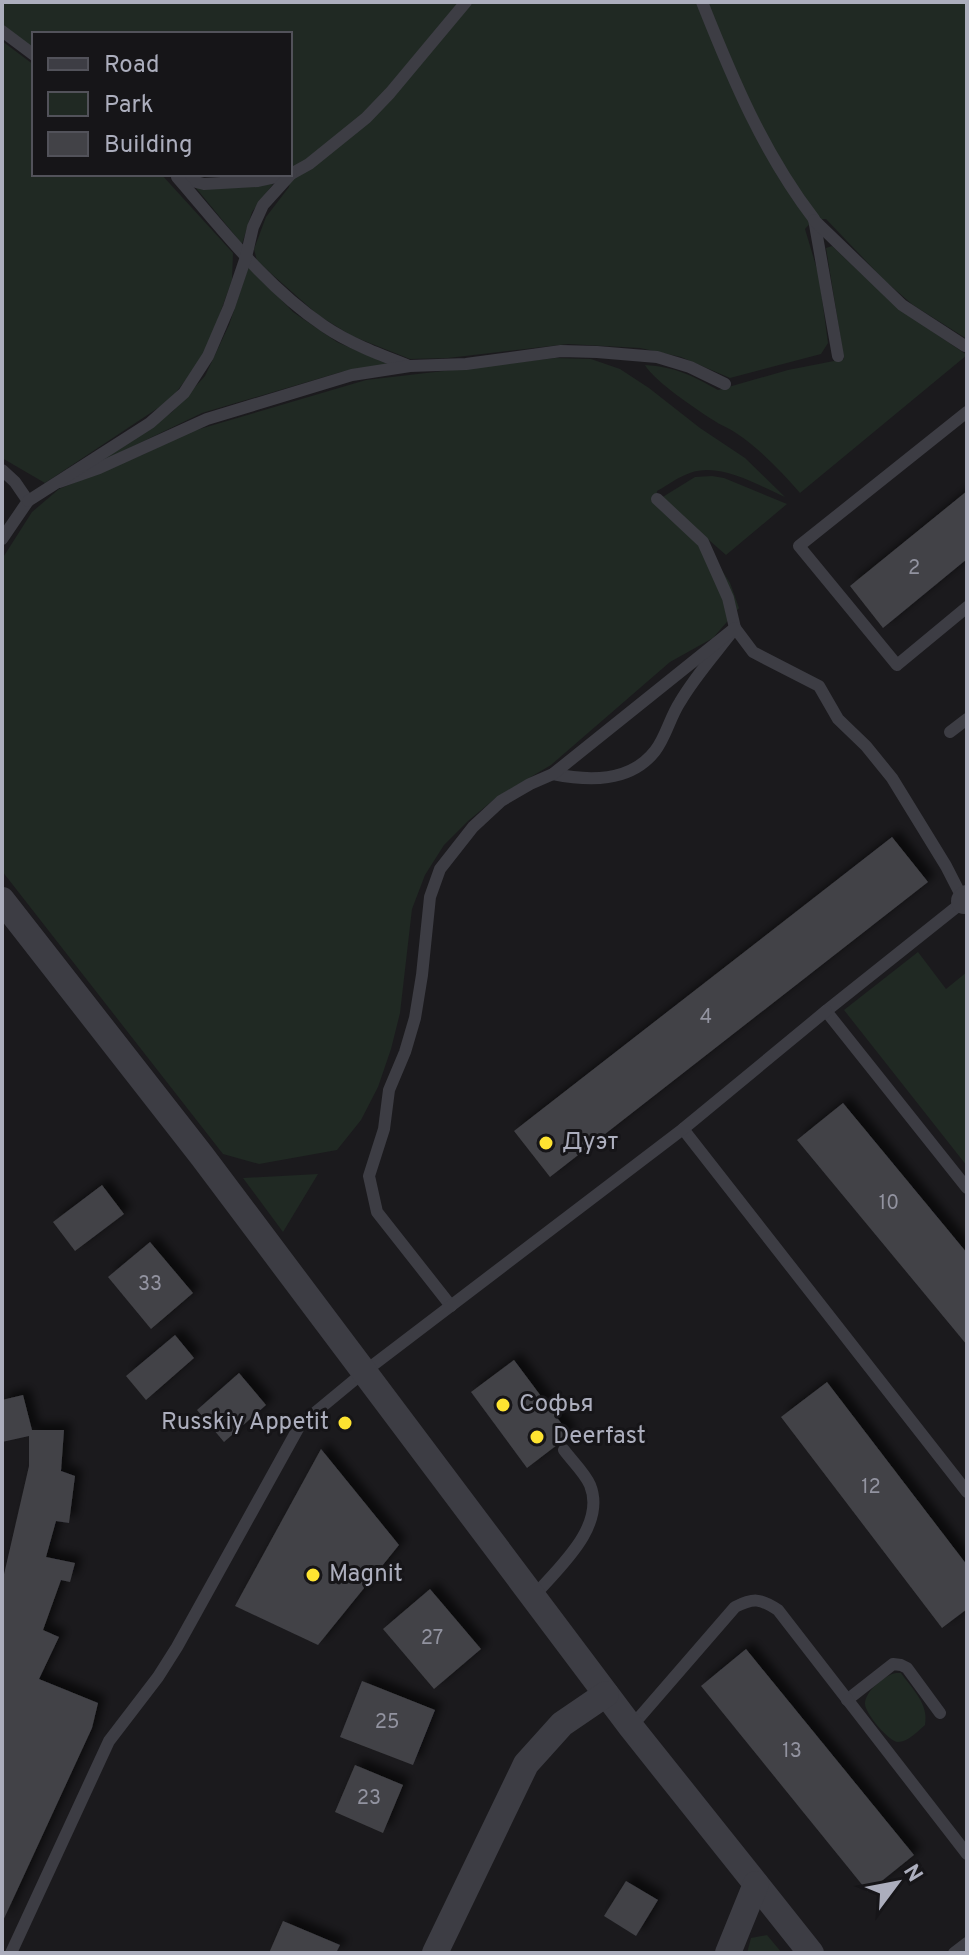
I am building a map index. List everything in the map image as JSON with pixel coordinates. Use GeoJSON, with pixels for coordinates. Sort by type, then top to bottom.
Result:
{"type":"FeatureCollection","features":[{"type":"Feature","properties":{"kind":"street"},"geometry":{"type":"LineString","coordinates":[[2,900],[14,932],[202,1156],[631,1727],[811,1953]]}},
{"type":"Feature","properties":{"kind":"street"},"geometry":{"type":"LineString","coordinates":[[435,1953],[526,1764],[562,1724],[606,1694]]}},
{"type":"Feature","properties":{"kind":"street"},"geometry":{"type":"LineString","coordinates":[[728,1953],[756,1884]]}},
{"type":"Feature","properties":{"kind":"lane"},"geometry":{"type":"LineString","coordinates":[[292,173],[309,164],[366,118],[466,2]]}},
{"type":"Feature","properties":{"kind":"lane"},"geometry":{"type":"LineString","coordinates":[[702,2],[761,139],[800,201],[814,219],[902,305],[965,346]]}},
{"type":"Feature","properties":{"kind":"lane"},"geometry":{"type":"LineString","coordinates":[[2,31],[32,54]]}},
{"type":"Feature","properties":{"kind":"lane"},"geometry":{"type":"LineString","coordinates":[[177,176],[246,257],[324,327],[365,349],[410,366]]}},
{"type":"Feature","properties":{"kind":"lane"},"geometry":{"type":"LineString","coordinates":[[179,176],[204,184],[258,181],[282,176]]}},
{"type":"Feature","properties":{"kind":"lane"},"geometry":{"type":"LineString","coordinates":[[2,539],[28,501],[150,423],[184,393],[208,356],[229,307],[253,227],[263,205],[289,176]]}},
{"type":"Feature","properties":{"kind":"lane"},"geometry":{"type":"LineString","coordinates":[[814,219],[838,356]]}},
{"type":"Feature","properties":{"kind":"lane"},"geometry":{"type":"LineString","coordinates":[[59,482],[99,468],[207,419],[352,375],[410,366],[466,364],[561,351],[597,352],[657,357],[690,367],[725,384]]}},
{"type":"Feature","properties":{"kind":"lane"},"geometry":{"type":"LineString","coordinates":[[967,412],[799,546],[897,665],[967,607]]}},
{"type":"Feature","properties":{"kind":"lane"},"geometry":{"type":"LineString","coordinates":[[2,470],[28,501]]}},
{"type":"Feature","properties":{"kind":"lane"},"geometry":{"type":"LineString","coordinates":[[11,1953],[109,1741],[177,1647],[300,1425],[364,1372],[683,1129],[966,901],[892,778],[866,746],[838,719],[819,686],[753,652],[735,628],[728,598],[703,542],[657,499]]}},
{"type":"Feature","properties":{"kind":"lane"},"geometry":{"type":"LineString","coordinates":[[451,1306],[377,1212],[369,1176],[384,1129],[389,1090],[415,1018],[430,897],[440,869],[473,827],[501,801],[553,774],[735,628]]}},
{"type":"Feature","properties":{"kind":"lane"},"geometry":{"type":"LineString","coordinates":[[553,774],[579,779],[606,778],[634,770],[655,752],[680,701],[735,628]]}},
{"type":"Feature","properties":{"kind":"lane"},"geometry":{"type":"LineString","coordinates":[[950,732],[967,719]]}},
{"type":"Feature","properties":{"kind":"lane"},"geometry":{"type":"LineString","coordinates":[[826,1011],[967,1188]]}},
{"type":"Feature","properties":{"kind":"lane"},"geometry":{"type":"LineString","coordinates":[[683,1129],[967,1492]]}},
{"type":"Feature","properties":{"kind":"lane"},"geometry":{"type":"LineString","coordinates":[[533,1597],[579,1544],[591,1519],[593,1504],[589,1485],[564,1450]]}},
{"type":"Feature","properties":{"kind":"lane"},"geometry":{"type":"LineString","coordinates":[[631,1727],[735,1607],[748,1600],[764,1601],[778,1610],[967,1854]]}},
{"type":"Feature","properties":{"kind":"lane"},"geometry":{"type":"LineString","coordinates":[[847,1700],[893,1664],[901,1665],[907,1668],[940,1713]]}},
{"type":"Feature","properties":{"kind":"lane"},"geometry":{"type":"LineString","coordinates":[[954,1953],[967,1943]]}},
{"type":"Feature","properties":{"kind":"green space"},"geometry":{"type":"Polygon","coordinates":[[[2,2],[967,2],[967,339],[913,305],[885,281],[826,219],[814,219],[805,229],[819,276],[828,343],[821,354],[730,378],[681,357],[640,348],[568,344],[448,358],[410,359],[352,336],[318,315],[257,261],[254,249],[266,217],[289,187],[292,176],[292,32],[32,32],[32,48],[2,25],[2,2]]]}},
{"type":"Feature","properties":{"kind":"green space"},"geometry":{"type":"Polygon","coordinates":[[[2,41],[32,64],[32,176],[163,176],[233,253],[232,280],[205,355],[170,400],[45,483],[2,458],[2,41]]]}},
{"type":"Feature","properties":{"kind":"green space"},"geometry":{"type":"Polygon","coordinates":[[[273,184],[252,212],[242,244],[196,188],[235,188],[273,184]]]}},
{"type":"Feature","properties":{"kind":"green space"},"geometry":{"type":"Polygon","coordinates":[[[832,246],[898,308],[967,355],[800,493],[753,446],[676,394],[645,365],[683,373],[718,390],[788,370],[844,359],[826,248],[832,246]]]}},
{"type":"Feature","properties":{"kind":"green space"},"geometry":{"type":"Polygon","coordinates":[[[249,266],[293,312],[337,342],[390,365],[341,372],[202,413],[94,465],[172,412],[205,376],[229,325],[249,266]]]}},
{"type":"Feature","properties":{"kind":"green space"},"geometry":{"type":"Polygon","coordinates":[[[555,358],[591,359],[620,369],[745,458],[785,497],[739,476],[714,470],[690,473],[657,491],[656,505],[716,561],[730,583],[739,608],[713,638],[670,662],[551,765],[497,797],[444,845],[425,875],[412,909],[400,1013],[378,1087],[361,1120],[337,1150],[259,1164],[223,1154],[2,871],[2,559],[32,512],[59,489],[186,433],[366,380],[555,358]]]}},
{"type":"Feature","properties":{"kind":"green space"},"geometry":{"type":"Polygon","coordinates":[[[712,476],[787,504],[726,555],[661,498],[695,477],[712,476]]]}},
{"type":"Feature","properties":{"kind":"green space"},"geometry":{"type":"Polygon","coordinates":[[[918,952],[946,989],[967,972],[967,1166],[844,1010],[918,952]]]}},
{"type":"Feature","properties":{"kind":"green space"},"geometry":{"type":"Polygon","coordinates":[[[318,1174],[283,1232],[243,1178],[318,1174]]]}},
{"type":"Feature","properties":{"kind":"green space"},"geometry":{"type":"Polygon","coordinates":[[[901,1673],[919,1698],[926,1717],[925,1725],[902,1742],[894,1741],[878,1726],[865,1704],[876,1684],[901,1673]]]}},
{"type":"Feature","properties":{"kind":"green space"},"geometry":{"type":"Polygon","coordinates":[[[767,1935],[782,1953],[747,1953],[751,1938],[767,1935]]]}},
{"type":"Feature","properties":{"kind":"building"},"geometry":{"type":"Polygon","coordinates":[[[967,491],[967,559],[883,628],[850,586],[967,491]]]}},
{"type":"Feature","properties":{"kind":"building"},"geometry":{"type":"Polygon","coordinates":[[[892,837],[928,882],[550,1177],[514,1131],[892,837]]]}},
{"type":"Feature","properties":{"kind":"building"},"geometry":{"type":"Polygon","coordinates":[[[843,1103],[967,1253],[967,1345],[797,1140],[843,1103]]]}},
{"type":"Feature","properties":{"kind":"building"},"geometry":{"type":"Polygon","coordinates":[[[102,1185],[124,1214],[75,1251],[53,1222],[102,1185]]]}},
{"type":"Feature","properties":{"kind":"building"},"geometry":{"type":"Polygon","coordinates":[[[150,1242],[193,1293],[151,1329],[108,1277],[150,1242]]]}},
{"type":"Feature","properties":{"kind":"building"},"geometry":{"type":"Polygon","coordinates":[[[175,1335],[194,1358],[146,1400],[126,1376],[175,1335]]]}},
{"type":"Feature","properties":{"kind":"building"},"geometry":{"type":"Polygon","coordinates":[[[514,1360],[570,1435],[527,1468],[471,1392],[514,1360]]]}},
{"type":"Feature","properties":{"kind":"building"},"geometry":{"type":"Polygon","coordinates":[[[239,1373],[266,1405],[224,1442],[197,1410],[239,1373]]]}},
{"type":"Feature","properties":{"kind":"building"},"geometry":{"type":"Polygon","coordinates":[[[827,1382],[967,1565],[967,1609],[942,1628],[781,1417],[827,1382]]]}},
{"type":"Feature","properties":{"kind":"building"},"geometry":{"type":"Polygon","coordinates":[[[23,1395],[32,1430],[64,1430],[61,1471],[75,1476],[69,1523],[56,1521],[46,1557],[75,1563],[70,1582],[61,1580],[43,1630],[59,1637],[39,1679],[98,1703],[92,1728],[2,1923],[2,1583],[29,1466],[29,1436],[2,1442],[2,1400],[23,1395]]]}},
{"type":"Feature","properties":{"kind":"building","name":"Magnit"},"geometry":{"type":"Polygon","coordinates":[[[321,1449],[399,1545],[318,1645],[235,1606],[321,1449]]]}},
{"type":"Feature","properties":{"kind":"building"},"geometry":{"type":"Polygon","coordinates":[[[430,1589],[481,1649],[434,1689],[383,1629],[430,1589]]]}},
{"type":"Feature","properties":{"kind":"building"},"geometry":{"type":"Polygon","coordinates":[[[746,1649],[914,1855],[868,1892],[701,1686],[746,1649]]]}},
{"type":"Feature","properties":{"kind":"building"},"geometry":{"type":"Polygon","coordinates":[[[362,1681],[435,1710],[413,1765],[340,1737],[362,1681]]]}},
{"type":"Feature","properties":{"kind":"building"},"geometry":{"type":"Polygon","coordinates":[[[355,1765],[403,1785],[383,1833],[335,1812],[355,1765]]]}},
{"type":"Feature","properties":{"kind":"building"},"geometry":{"type":"Polygon","coordinates":[[[626,1881],[658,1900],[636,1936],[604,1916],[626,1881]]]}},
{"type":"Feature","properties":{"kind":"building"},"geometry":{"type":"Polygon","coordinates":[[[283,1921],[340,1945],[336,1953],[269,1953],[283,1921]]]}},
{"type":"Feature","properties":{"kind":"place","name":"Дуэт"},"geometry":{"type":"Point","coordinates":[546,1143]}},
{"type":"Feature","properties":{"kind":"place","name":"Софья"},"geometry":{"type":"Point","coordinates":[503,1405]}},
{"type":"Feature","properties":{"kind":"place","name":"Russkiy Appetit"},"geometry":{"type":"Point","coordinates":[345,1423]}},
{"type":"Feature","properties":{"kind":"place","name":"Deerfast"},"geometry":{"type":"Point","coordinates":[537,1437]}},
{"type":"Feature","properties":{"kind":"place","name":"Magnit"},"geometry":{"type":"Point","coordinates":[313,1575]}}]}
